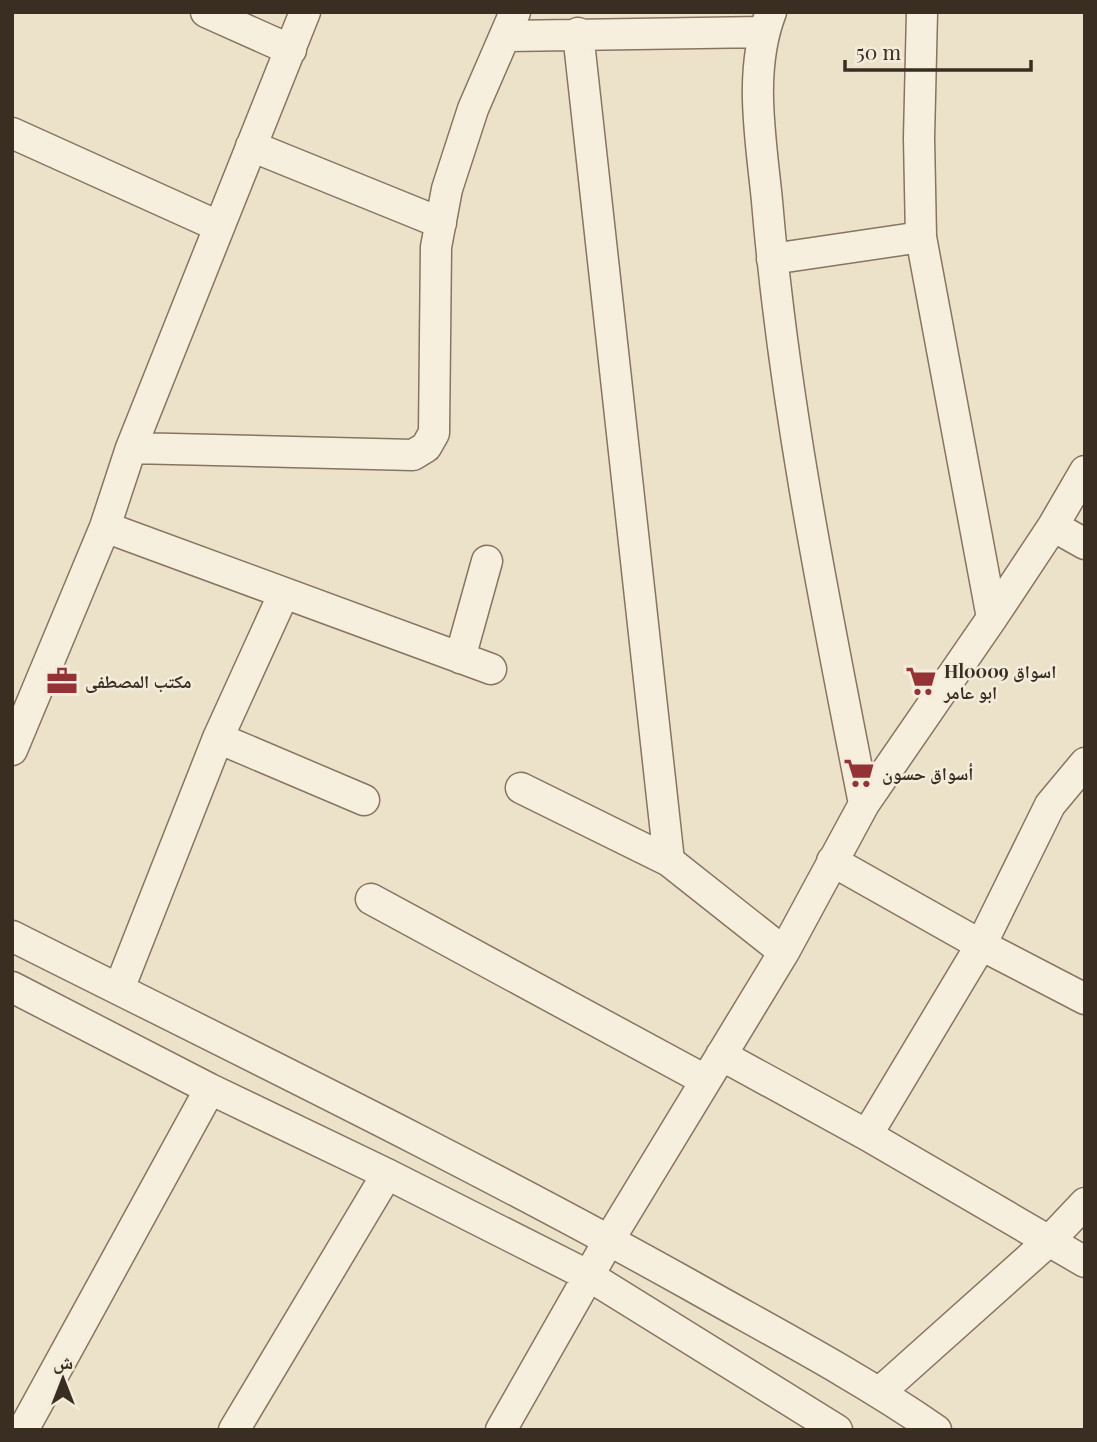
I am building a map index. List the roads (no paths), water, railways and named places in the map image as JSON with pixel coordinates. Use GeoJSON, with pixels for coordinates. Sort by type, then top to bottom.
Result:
{"type":"FeatureCollection","features":[{"type":"Feature","properties":{"kind":"street"},"geometry":{"type":"LineString","coordinates":[[206,12],[291,50]]}},
{"type":"Feature","properties":{"kind":"street"},"geometry":{"type":"LineString","coordinates":[[12,750],[105,527],[131,448],[305,12]]}},
{"type":"Feature","properties":{"kind":"street"},"geometry":{"type":"LineString","coordinates":[[922,12],[919,138],[921,237],[992,618]]}},
{"type":"Feature","properties":{"kind":"street"},"geometry":{"type":"LineString","coordinates":[[131,448],[413,455],[426,447],[434,433],[436,247],[447,189],[474,109],[511,24],[578,33],[767,22],[757,86],[772,259],[818,565],[864,804]]}},
{"type":"Feature","properties":{"kind":"street"},"geometry":{"type":"LineString","coordinates":[[578,33],[669,861]]}},
{"type":"Feature","properties":{"kind":"street"},"geometry":{"type":"LineString","coordinates":[[15,143],[218,226]]}},
{"type":"Feature","properties":{"kind":"street"},"geometry":{"type":"LineString","coordinates":[[251,145],[441,223]]}},
{"type":"Feature","properties":{"kind":"street"},"geometry":{"type":"LineString","coordinates":[[772,259],[921,237]]}},
{"type":"Feature","properties":{"kind":"street"},"geometry":{"type":"LineString","coordinates":[[500,1430],[609,1240],[784,952],[864,804],[992,618],[1053,526],[1085,471]]}},
{"type":"Feature","properties":{"kind":"street"},"geometry":{"type":"LineString","coordinates":[[1053,526],[1085,544]]}},
{"type":"Feature","properties":{"kind":"street"},"geometry":{"type":"LineString","coordinates":[[105,527],[491,669]]}},
{"type":"Feature","properties":{"kind":"street"},"geometry":{"type":"LineString","coordinates":[[460,658],[487,561]]}},
{"type":"Feature","properties":{"kind":"street"},"geometry":{"type":"LineString","coordinates":[[119,989],[218,738],[284,593]]}},
{"type":"Feature","properties":{"kind":"street"},"geometry":{"type":"LineString","coordinates":[[218,738],[364,800]]}},
{"type":"Feature","properties":{"kind":"street"},"geometry":{"type":"LineString","coordinates":[[867,1135],[981,945],[1050,805],[1085,762]]}},
{"type":"Feature","properties":{"kind":"street"},"geometry":{"type":"LineString","coordinates":[[521,788],[669,861],[784,952]]}},
{"type":"Feature","properties":{"kind":"street"},"geometry":{"type":"LineString","coordinates":[[832,862],[1085,999]]}},
{"type":"Feature","properties":{"kind":"street"},"geometry":{"type":"LineString","coordinates":[[371,899],[705,1080]]}},
{"type":"Feature","properties":{"kind":"street"},"geometry":{"type":"LineString","coordinates":[[12,936],[404,1131],[609,1240],[880,1392],[936,1430]]}},
{"type":"Feature","properties":{"kind":"street"},"geometry":{"type":"LineString","coordinates":[[12,986],[211,1089],[589,1276],[837,1430]]}},
{"type":"Feature","properties":{"kind":"street"},"geometry":{"type":"LineString","coordinates":[[721,1055],[867,1135],[1085,1262]]}},
{"type":"Feature","properties":{"kind":"street"},"geometry":{"type":"LineString","coordinates":[[23,1430],[211,1089]]}},
{"type":"Feature","properties":{"kind":"street"},"geometry":{"type":"LineString","coordinates":[[234,1430],[387,1174]]}},
{"type":"Feature","properties":{"kind":"street"},"geometry":{"type":"LineString","coordinates":[[880,1392],[1050,1240],[1085,1203]]}},
{"type":"Feature","properties":{"kind":"place","name":"مكتب المصطفى"},"geometry":{"type":"Point","coordinates":[62,681]}},
{"type":"Feature","properties":{"kind":"place","name":"Hl0009 اسواق ابو عامر"},"geometry":{"type":"Point","coordinates":[921,681]}},
{"type":"Feature","properties":{"kind":"place","name":"أسواق حسون"},"geometry":{"type":"Point","coordinates":[859,773]}}]}
